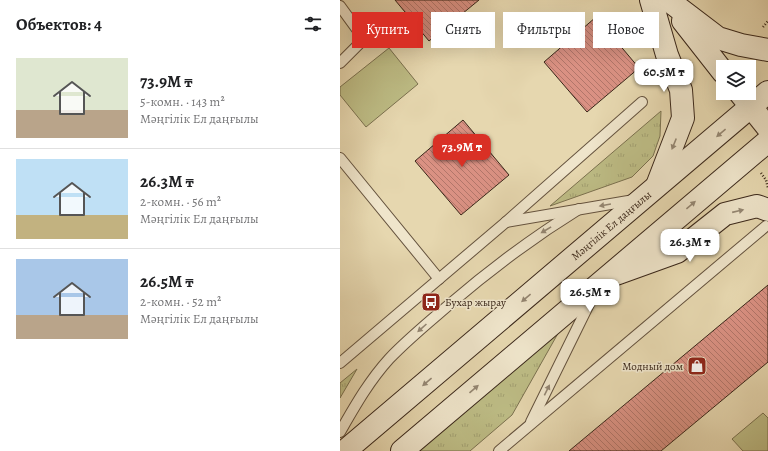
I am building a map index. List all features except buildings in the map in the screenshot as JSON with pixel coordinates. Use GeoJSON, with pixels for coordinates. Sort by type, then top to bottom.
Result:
{"type":"FeatureCollection","features":[{"type":"Feature","properties":{"kind":"main road"},"geometry":{"type":"LineString","coordinates":[[650,192],[683,118],[681,90],[667,55],[651,0]]}},
{"type":"Feature","properties":{"kind":"main road"},"geometry":{"type":"LineString","coordinates":[[667,0],[718,38],[741,45],[768,50]]}},
{"type":"Feature","properties":{"kind":"main road"},"geometry":{"type":"LineString","coordinates":[[667,0],[716,63]]}},
{"type":"Feature","properties":{"kind":"main road","name":"Мәңгілік Ел даңғылы"},"geometry":{"type":"LineString","coordinates":[[756,96],[768,92]]}},
{"type":"Feature","properties":{"kind":"main road"},"geometry":{"type":"LineString","coordinates":[[745,100],[768,128]]}},
{"type":"Feature","properties":{"kind":"main road","name":"Мәңгілік Ел даңғылы"},"geometry":{"type":"LineString","coordinates":[[345,451],[650,192],[745,100]]}},
{"type":"Feature","properties":{"kind":"main road"},"geometry":{"type":"LineString","coordinates":[[402,451],[602,280],[768,141]]}},
{"type":"Feature","properties":{"kind":"main road"},"geometry":{"type":"LineString","coordinates":[[602,280],[677,252],[725,214],[758,206],[767,218]]}},
{"type":"Feature","properties":{"kind":"lane"},"geometry":{"type":"LineString","coordinates":[[340,6],[364,39],[340,63]]}},
{"type":"Feature","properties":{"kind":"lane"},"geometry":{"type":"LineString","coordinates":[[340,363],[439,280],[642,102]]}},
{"type":"Feature","properties":{"kind":"lane"},"geometry":{"type":"LineString","coordinates":[[340,158],[439,280]]}},
{"type":"Feature","properties":{"kind":"lane"},"geometry":{"type":"LineString","coordinates":[[506,222],[580,209],[650,192]]}},
{"type":"Feature","properties":{"kind":"lane"},"geometry":{"type":"LineString","coordinates":[[340,432],[360,397],[389,360],[421,328],[483,276],[536,236],[580,209]]}},
{"type":"Feature","properties":{"kind":"lane"},"geometry":{"type":"LineString","coordinates":[[499,451],[767,218]]}},
{"type":"Feature","properties":{"kind":"lane"},"geometry":{"type":"LineString","coordinates":[[529,425],[602,280]]}},
{"type":"Feature","properties":{"kind":"path"},"geometry":{"type":"LineString","coordinates":[[763,27],[768,21]]}},
{"type":"Feature","properties":{"kind":"path"},"geometry":{"type":"LineString","coordinates":[[766,180],[768,188]]}},
{"type":"Feature","properties":{"kind":"green space"},"geometry":{"type":"Polygon","coordinates":[[[389,48],[418,84],[366,127],[340,95],[340,87],[389,48]]]}},
{"type":"Feature","properties":{"kind":"green space"},"geometry":{"type":"Polygon","coordinates":[[[661,111],[660,136],[653,156],[632,177],[550,206],[661,111]]]}},
{"type":"Feature","properties":{"kind":"green space"},"geometry":{"type":"Polygon","coordinates":[[[565,321],[512,415],[470,451],[413,451],[565,321]]]}},
{"type":"Feature","properties":{"kind":"green space"},"geometry":{"type":"Polygon","coordinates":[[[357,369],[340,398],[340,383],[357,369]]]}},
{"type":"Feature","properties":{"kind":"green space"},"geometry":{"type":"Polygon","coordinates":[[[763,413],[768,418],[768,451],[743,451],[732,439],[763,413]]]}},
{"type":"Feature","properties":{"kind":"place","name":"Бухар жырау"},"geometry":{"type":"Point","coordinates":[431,302]}},
{"type":"Feature","properties":{"kind":"place","name":"Модный дом"},"geometry":{"type":"Point","coordinates":[697,366]}}]}
